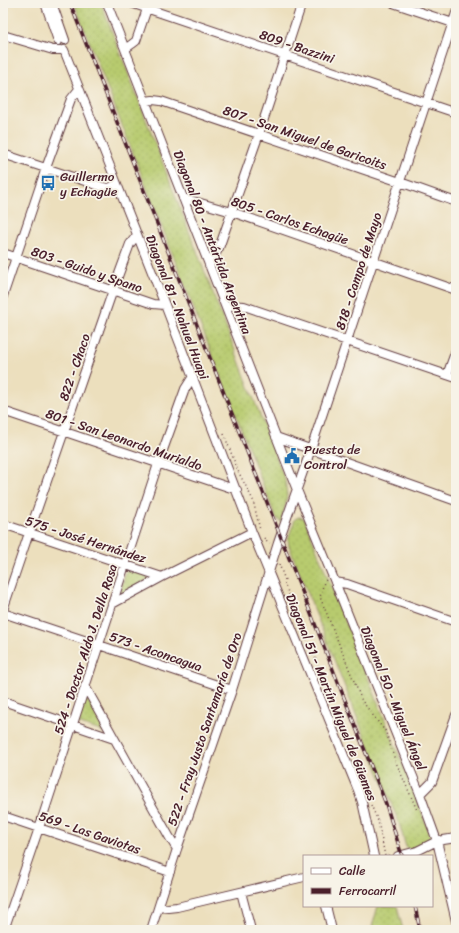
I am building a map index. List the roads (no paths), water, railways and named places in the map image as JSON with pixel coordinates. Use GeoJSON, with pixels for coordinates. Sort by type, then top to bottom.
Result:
{"type":"FeatureCollection","features":[{"type":"Feature","properties":{"kind":"street","name":"Diagonal 81 - Nahuel Huapi"},"geometry":{"type":"LineString","coordinates":[[47,3],[61,45],[165,305],[192,378],[269,572]]}},
{"type":"Feature","properties":{"kind":"street","name":"Diagonal 80 - Antártida Argentina"},"geometry":{"type":"LineString","coordinates":[[107,3],[297,490]]}},
{"type":"Feature","properties":{"kind":"street","name":"809 - Bazzini"},"geometry":{"type":"LineString","coordinates":[[131,3],[148,6],[456,112]]}},
{"type":"Feature","properties":{"kind":"street"},"geometry":{"type":"LineString","coordinates":[[209,265],[219,248],[232,212],[302,3]]}},
{"type":"Feature","properties":{"kind":"street"},"geometry":{"type":"LineString","coordinates":[[393,3],[454,24]]}},
{"type":"Feature","properties":{"kind":"street"},"geometry":{"type":"LineString","coordinates":[[125,49],[136,40],[148,6]]}},
{"type":"Feature","properties":{"kind":"street","name":"818 - Campo de Mayo"},"geometry":{"type":"LineString","coordinates":[[280,536],[311,449],[426,102],[454,24],[456,13]]}},
{"type":"Feature","properties":{"kind":"street"},"geometry":{"type":"LineString","coordinates":[[3,34],[45,47],[61,45]]}},
{"type":"Feature","properties":{"kind":"street"},"geometry":{"type":"LineString","coordinates":[[3,296],[71,99],[79,89]]}},
{"type":"Feature","properties":{"kind":"street","name":"807 - San Miguel de Garicoits"},"geometry":{"type":"LineString","coordinates":[[145,101],[161,101],[456,202]]}},
{"type":"Feature","properties":{"kind":"street"},"geometry":{"type":"LineString","coordinates":[[3,154],[103,187],[109,188],[117,184]]}},
{"type":"Feature","properties":{"kind":"street","name":"805 - Carlos Echagüe"},"geometry":{"type":"LineString","coordinates":[[183,198],[232,212],[456,290]]}},
{"type":"Feature","properties":{"kind":"street","name":"822 - Chaco"},"geometry":{"type":"LineString","coordinates":[[3,610],[113,290],[130,244],[137,235]]}},
{"type":"Feature","properties":{"kind":"street","name":"803 - Guido y Spano"},"geometry":{"type":"LineString","coordinates":[[3,253],[153,304],[165,305]]}},
{"type":"Feature","properties":{"kind":"street"},"geometry":{"type":"LineString","coordinates":[[225,305],[244,306],[456,378]]}},
{"type":"Feature","properties":{"kind":"street"},"geometry":{"type":"LineString","coordinates":[[447,375],[456,350]]}},
{"type":"Feature","properties":{"kind":"street","name":"524 - Doctor Aldo J. Della Rosa"},"geometry":{"type":"LineString","coordinates":[[4,930],[39,828],[158,464],[185,389],[192,378]]}},
{"type":"Feature","properties":{"kind":"street","name":"801 - San Leonardo Murialdo"},"geometry":{"type":"LineString","coordinates":[[3,411],[237,490]]}},
{"type":"Feature","properties":{"kind":"street"},"geometry":{"type":"LineString","coordinates":[[276,437],[456,501]]}},
{"type":"Feature","properties":{"kind":"street","name":"Diagonal 50 - Miguel Ángel"},"geometry":{"type":"LineString","coordinates":[[297,490],[420,794],[437,841],[456,921]]}},
{"type":"Feature","properties":{"kind":"street","name":"575 - José Hernández"},"geometry":{"type":"LineString","coordinates":[[3,524],[162,577]]}},
{"type":"Feature","properties":{"kind":"street","name":"575 - José Hernández"},"geometry":{"type":"LineString","coordinates":[[112,604],[252,532]]}},
{"type":"Feature","properties":{"kind":"street","name":"522 - Fray Justo Santamaría de Oro"},"geometry":{"type":"LineString","coordinates":[[151,930],[177,848],[232,690],[280,536]]}},
{"type":"Feature","properties":{"kind":"street","name":"Diagonal 51 - Martín Miguel de Güemes"},"geometry":{"type":"LineString","coordinates":[[269,572],[358,790],[374,855]]}},
{"type":"Feature","properties":{"kind":"street"},"geometry":{"type":"LineString","coordinates":[[335,582],[347,584],[456,622]]}},
{"type":"Feature","properties":{"kind":"street","name":"573 - Aconcagua"},"geometry":{"type":"LineString","coordinates":[[3,613],[99,644],[232,690]]}},
{"type":"Feature","properties":{"kind":"street"},"geometry":{"type":"LineString","coordinates":[[85,686],[177,848]]}},
{"type":"Feature","properties":{"kind":"street"},"geometry":{"type":"LineString","coordinates":[[3,701],[114,739]]}},
{"type":"Feature","properties":{"kind":"street"},"geometry":{"type":"LineString","coordinates":[[420,794],[432,782],[456,715]]}},
{"type":"Feature","properties":{"kind":"street","name":"569 - Las Gaviotas"},"geometry":{"type":"LineString","coordinates":[[3,816],[170,872]]}},
{"type":"Feature","properties":{"kind":"street"},"geometry":{"type":"LineString","coordinates":[[395,855],[417,851],[437,841],[456,838]]}},
{"type":"Feature","properties":{"kind":"street"},"geometry":{"type":"LineString","coordinates":[[159,907],[177,907],[303,877]]}},
{"type":"Feature","properties":{"kind":"street"},"geometry":{"type":"LineString","coordinates":[[241,892],[251,930]]}},
{"type":"Feature","properties":{"kind":"street"},"geometry":{"type":"LineString","coordinates":[[326,907],[332,930]]}},
{"type":"Feature","properties":{"kind":"railway"},"geometry":{"type":"LineString","coordinates":[[70,3],[386,804],[402,855]]}},
{"type":"Feature","properties":{"kind":"railway"},"geometry":{"type":"LineString","coordinates":[[415,907],[420,930]]}},
{"type":"Feature","properties":{"kind":"place","name":"Guillermo y Echagüe"},"geometry":{"type":"Point","coordinates":[48,183]}},
{"type":"Feature","properties":{"kind":"place","name":"Puesto de Control"},"geometry":{"type":"Point","coordinates":[292,456]}}]}
